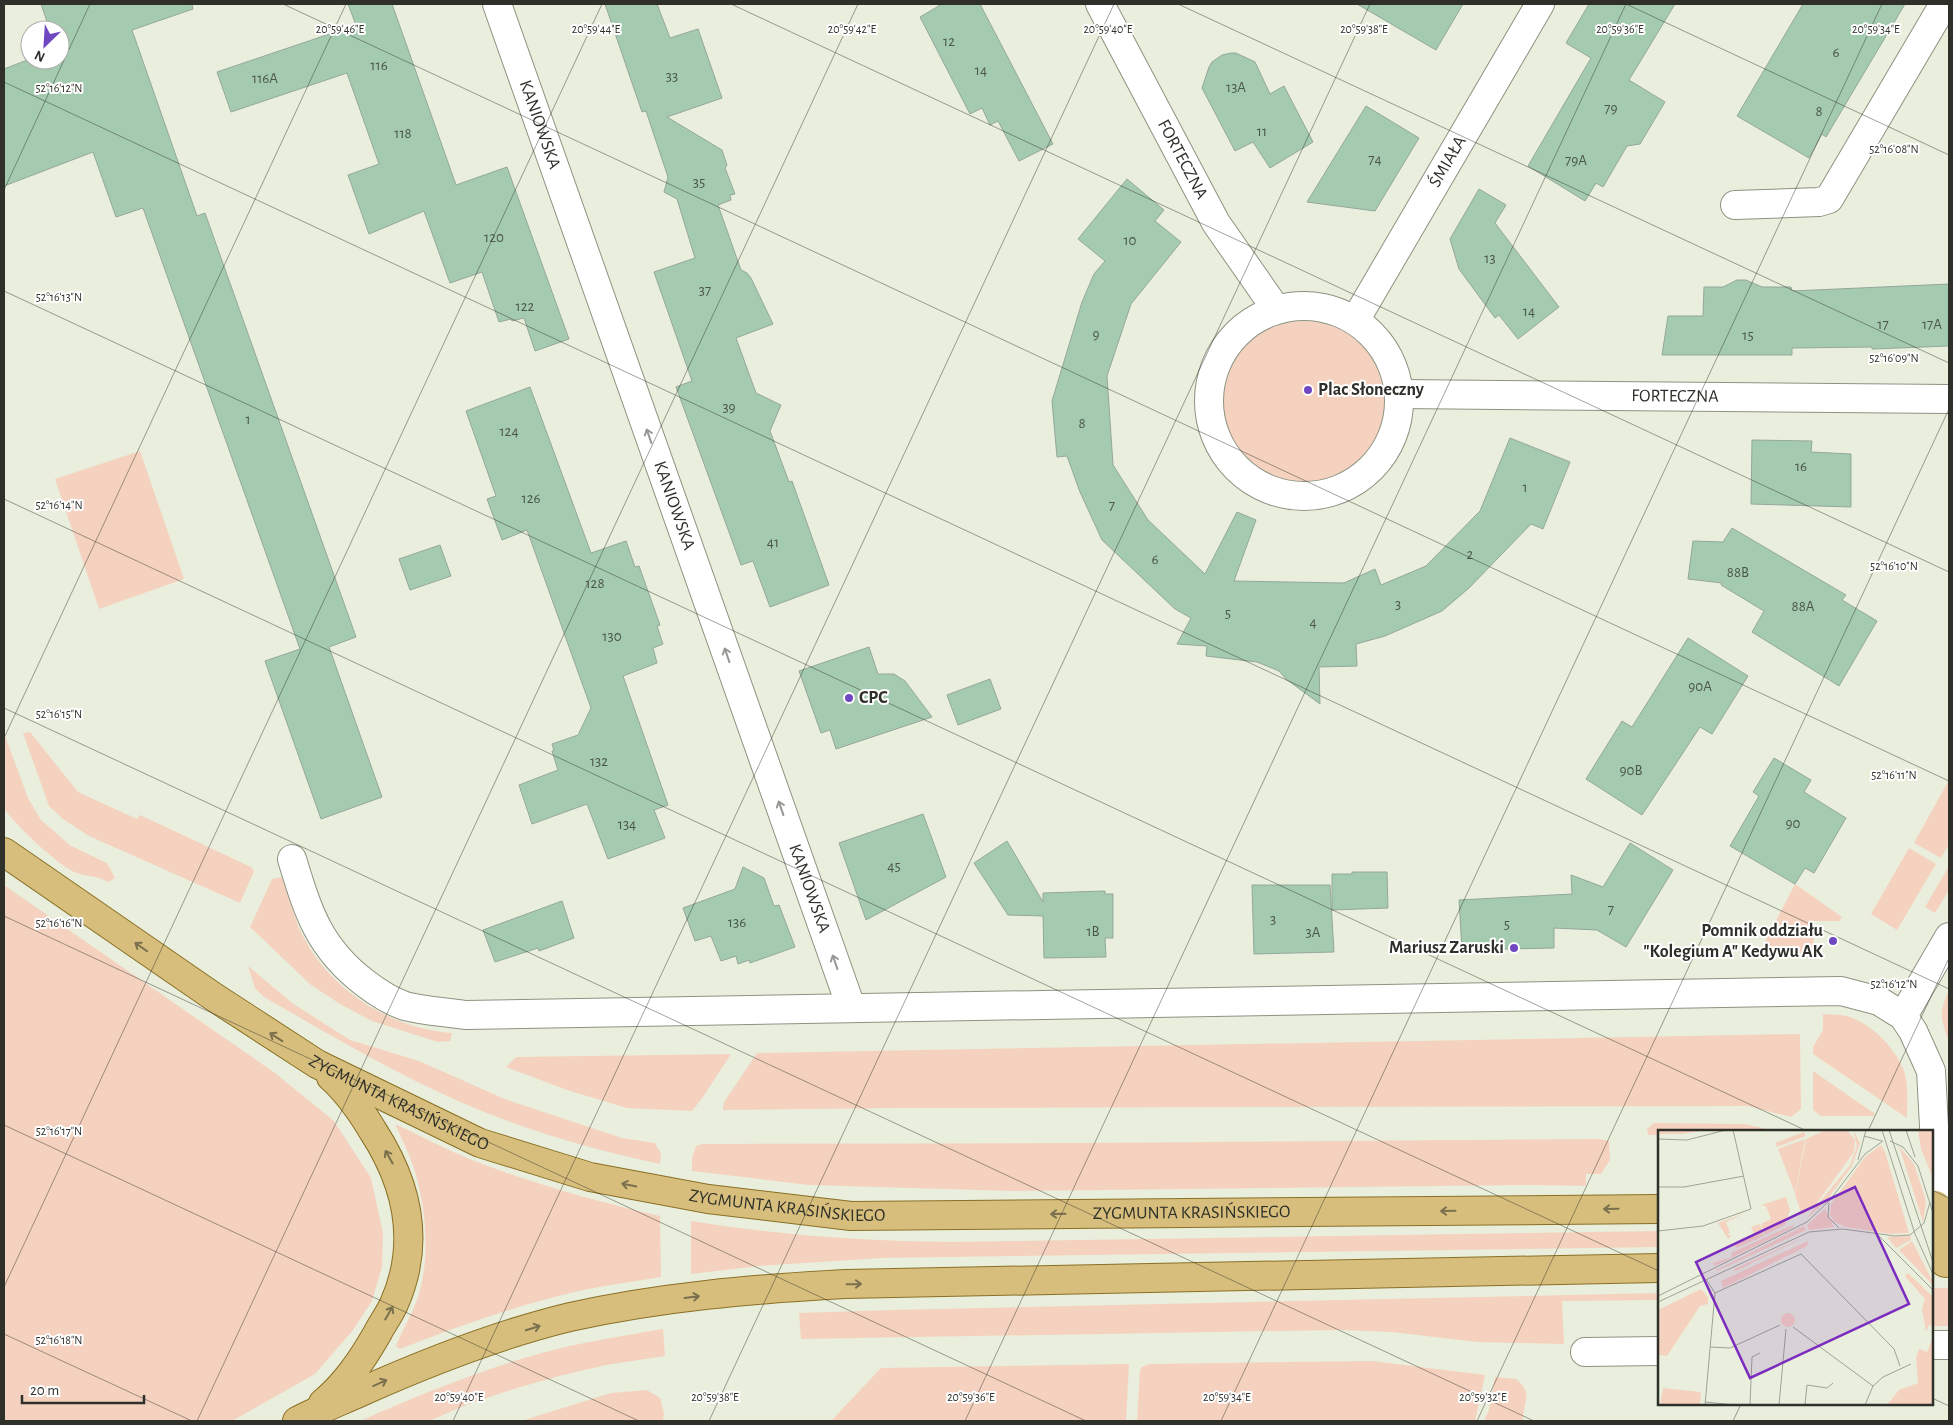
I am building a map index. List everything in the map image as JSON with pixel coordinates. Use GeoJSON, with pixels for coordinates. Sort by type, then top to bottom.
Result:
{"type":"FeatureCollection","features":[{"type":"Feature","properties":{"kind":"main road","name":"ZYGMUNTA KRASIŃSKIEGO"},"geometry":{"type":"LineString","coordinates":[[6,852],[214,997],[316,1064],[480,1143],[590,1177],[708,1200],[851,1216],[1658,1209]]}},
{"type":"Feature","properties":{"kind":"main road"},"geometry":{"type":"LineString","coordinates":[[301,1419],[331,1396],[362,1360],[394,1305],[403,1279],[408,1251],[408,1223],[404,1194],[394,1167],[357,1105],[340,1085],[316,1064]]}},
{"type":"Feature","properties":{"kind":"main road"},"geometry":{"type":"LineString","coordinates":[[1939,1205],[1942,1263]]}},
{"type":"Feature","properties":{"kind":"main road"},"geometry":{"type":"LineString","coordinates":[[301,1419],[387,1380],[467,1348],[570,1318],[646,1303],[759,1289],[845,1284],[1658,1268]]}},
{"type":"Feature","properties":{"kind":"street","name":"KANIOWSKA"},"geometry":{"type":"LineString","coordinates":[[497,4],[852,1008]]}},
{"type":"Feature","properties":{"kind":"street","name":"FORTECZNA"},"geometry":{"type":"LineString","coordinates":[[1100,4],[1216,223],[1276,309]]}},
{"type":"Feature","properties":{"kind":"street","name":"ŚMIAŁA"},"geometry":{"type":"LineString","coordinates":[[1356,319],[1540,4]]}},
{"type":"Feature","properties":{"kind":"street"},"geometry":{"type":"LineString","coordinates":[[1736,204],[1819,202],[1829,199],[1944,4]]}},
{"type":"Feature","properties":{"kind":"street"},"geometry":{"type":"LineString","coordinates":[[1304,305],[1332,309],[1356,319],[1379,341],[1394,366],[1400,394],[1397,426],[1383,456],[1360,479],[1330,494],[1297,496],[1265,488],[1237,470],[1218,443],[1208,412],[1210,379],[1224,348],[1246,324],[1276,309],[1304,305]]}},
{"type":"Feature","properties":{"kind":"street","name":"FORTECZNA"},"geometry":{"type":"LineString","coordinates":[[1400,394],[1949,399]]}},
{"type":"Feature","properties":{"kind":"street"},"geometry":{"type":"LineString","coordinates":[[292,858],[304,901],[313,922],[340,962],[388,999],[404,1005],[465,1015],[1841,991],[1879,1001],[1903,1016],[1913,1031],[1931,1071],[1941,1100],[1939,1205]]}},
{"type":"Feature","properties":{"kind":"street"},"geometry":{"type":"LineString","coordinates":[[1903,1016],[1949,937]]}},
{"type":"Feature","properties":{"kind":"street"},"geometry":{"type":"LineString","coordinates":[[1933,1346],[1949,1345]]}},
{"type":"Feature","properties":{"kind":"street"},"geometry":{"type":"LineString","coordinates":[[1585,1352],[1658,1351]]}},
{"type":"Feature","properties":{"kind":"shaded area"},"geometry":{"type":"Polygon","coordinates":[[[1312,321],[1328,324],[1342,330],[1356,339],[1367,350],[1382,378],[1385,402],[1384,418],[1376,440],[1367,454],[1356,465],[1328,480],[1296,483],[1280,480],[1266,474],[1252,465],[1241,454],[1226,426],[1223,394],[1226,378],[1232,364],[1241,350],[1252,339],[1280,324],[1312,321]]]}},
{"type":"Feature","properties":{"kind":"shaded area"},"geometry":{"type":"Polygon","coordinates":[[[140,451],[184,579],[99,609],[55,479],[140,451]]]}},
{"type":"Feature","properties":{"kind":"shaded area"},"geometry":{"type":"Polygon","coordinates":[[[30,732],[78,792],[137,819],[140,815],[251,867],[254,871],[240,903],[89,836],[63,819],[49,806],[23,733],[30,732]]]}},
{"type":"Feature","properties":{"kind":"shaded area"},"geometry":{"type":"Polygon","coordinates":[[[4,733],[28,798],[41,820],[71,846],[107,863],[115,878],[108,882],[100,878],[78,874],[65,867],[37,844],[4,809],[4,733]]]}},
{"type":"Feature","properties":{"kind":"shaded area"},"geometry":{"type":"Polygon","coordinates":[[[1949,780],[1949,844],[1941,858],[1914,843],[1949,780]]]}},
{"type":"Feature","properties":{"kind":"shaded area"},"geometry":{"type":"Polygon","coordinates":[[[1909,848],[1936,864],[1897,930],[1871,914],[1909,848]]]}},
{"type":"Feature","properties":{"kind":"shaded area"},"geometry":{"type":"Polygon","coordinates":[[[1949,866],[1949,890],[1935,913],[1925,907],[1949,866]]]}},
{"type":"Feature","properties":{"kind":"shaded area"},"geometry":{"type":"Polygon","coordinates":[[[282,877],[299,928],[310,949],[325,969],[342,986],[383,1014],[428,1030],[452,1033],[450,1041],[438,1042],[372,1021],[340,1004],[311,985],[250,927],[272,879],[282,877]]]}},
{"type":"Feature","properties":{"kind":"shaded area"},"geometry":{"type":"Polygon","coordinates":[[[1795,884],[1842,917],[1839,921],[1813,921],[1814,953],[1763,954],[1763,946],[1795,884]]]}},
{"type":"Feature","properties":{"kind":"shaded area"},"geometry":{"type":"Polygon","coordinates":[[[4,885],[275,1073],[334,1121],[371,1178],[383,1233],[382,1267],[372,1301],[353,1330],[315,1374],[232,1421],[4,1421],[4,885]]]}},
{"type":"Feature","properties":{"kind":"shaded area"},"geometry":{"type":"Polygon","coordinates":[[[248,966],[292,1003],[350,1040],[419,1061],[507,1100],[622,1138],[655,1143],[661,1154],[660,1164],[573,1143],[545,1134],[488,1114],[434,1090],[369,1057],[264,997],[255,988],[248,966]]]}},
{"type":"Feature","properties":{"kind":"shaded area"},"geometry":{"type":"Polygon","coordinates":[[[1949,990],[1949,1042],[1944,1027],[1942,1011],[1949,990]]]}},
{"type":"Feature","properties":{"kind":"shaded area"},"geometry":{"type":"Polygon","coordinates":[[[1823,1014],[1850,1017],[1866,1025],[1888,1044],[1899,1060],[1905,1074],[1907,1118],[1813,1054],[1813,1047],[1823,1030],[1823,1014]]]}},
{"type":"Feature","properties":{"kind":"shaded area"},"geometry":{"type":"Polygon","coordinates":[[[1800,1034],[1801,1109],[1791,1117],[1748,1106],[723,1110],[724,1102],[757,1053],[1800,1034]]]}},
{"type":"Feature","properties":{"kind":"shaded area"},"geometry":{"type":"Polygon","coordinates":[[[731,1054],[692,1111],[627,1108],[570,1091],[506,1067],[516,1057],[731,1054]]]}},
{"type":"Feature","properties":{"kind":"shaded area"},"geometry":{"type":"Polygon","coordinates":[[[1813,1071],[1875,1114],[1874,1116],[1821,1116],[1813,1110],[1813,1071]]]}},
{"type":"Feature","properties":{"kind":"shaded area"},"geometry":{"type":"Polygon","coordinates":[[[1654,1123],[1745,1124],[1772,1130],[1658,1130],[1658,1135],[1648,1135],[1647,1129],[1654,1123]]]}},
{"type":"Feature","properties":{"kind":"shaded area"},"geometry":{"type":"Polygon","coordinates":[[[395,1124],[467,1158],[514,1176],[587,1198],[660,1216],[661,1277],[593,1288],[543,1300],[471,1322],[400,1349],[396,1346],[420,1290],[426,1240],[425,1222],[415,1170],[395,1124]]]}},
{"type":"Feature","properties":{"kind":"shaded area"},"geometry":{"type":"Polygon","coordinates":[[[1598,1139],[1609,1141],[1610,1160],[1601,1174],[1586,1174],[1586,1186],[1013,1191],[809,1185],[692,1171],[692,1158],[696,1146],[702,1144],[1598,1139]]]}},
{"type":"Feature","properties":{"kind":"shaded area"},"geometry":{"type":"Polygon","coordinates":[[[691,1221],[820,1236],[950,1242],[1658,1231],[1658,1247],[882,1258],[759,1266],[691,1274],[691,1221]]]}},
{"type":"Feature","properties":{"kind":"shaded area"},"geometry":{"type":"Polygon","coordinates":[[[1933,1288],[1949,1288],[1949,1326],[1933,1326],[1933,1288]]]}},
{"type":"Feature","properties":{"kind":"shaded area"},"geometry":{"type":"Polygon","coordinates":[[[1658,1293],[1658,1300],[1562,1301],[1564,1344],[1477,1342],[1392,1332],[1339,1330],[801,1339],[799,1313],[1658,1293]]]}},
{"type":"Feature","properties":{"kind":"shaded area"},"geometry":{"type":"Polygon","coordinates":[[[663,1329],[665,1356],[606,1365],[563,1375],[466,1405],[429,1421],[360,1421],[450,1384],[542,1353],[663,1329]]]}},
{"type":"Feature","properties":{"kind":"shaded area"},"geometry":{"type":"Polygon","coordinates":[[[1372,1361],[1485,1375],[1475,1421],[1137,1421],[1140,1371],[1142,1367],[1149,1364],[1372,1361]]]}},
{"type":"Feature","properties":{"kind":"shaded area"},"geometry":{"type":"Polygon","coordinates":[[[1129,1364],[1126,1421],[831,1421],[881,1368],[1129,1364]]]}},
{"type":"Feature","properties":{"kind":"shaded area"},"geometry":{"type":"Polygon","coordinates":[[[1495,1377],[1516,1379],[1525,1389],[1526,1398],[1523,1421],[1484,1421],[1489,1410],[1495,1377]]]}},
{"type":"Feature","properties":{"kind":"shaded area"},"geometry":{"type":"Polygon","coordinates":[[[647,1390],[660,1398],[664,1413],[663,1421],[521,1421],[611,1393],[647,1390]]]}},
{"type":"Feature","properties":{"kind":"building"},"geometry":{"type":"Polygon","coordinates":[[[41,4],[192,4],[193,9],[132,30],[197,216],[205,213],[356,637],[329,647],[382,797],[321,819],[265,661],[300,649],[143,208],[116,217],[93,152],[4,186],[4,69],[20,63],[20,70],[70,70],[70,20],[47,20],[41,4]]]}},
{"type":"Feature","properties":{"kind":"building"},"geometry":{"type":"Polygon","coordinates":[[[348,4],[392,4],[456,185],[507,167],[569,339],[535,351],[524,318],[499,322],[482,272],[450,283],[424,211],[369,234],[348,175],[379,164],[347,73],[231,112],[217,72],[356,25],[348,4]]]}},
{"type":"Feature","properties":{"kind":"building"},"geometry":{"type":"Polygon","coordinates":[[[605,4],[657,4],[670,38],[698,29],[722,98],[667,117],[722,150],[727,165],[725,168],[735,194],[730,195],[731,200],[718,205],[741,270],[751,278],[773,324],[736,338],[756,393],[781,405],[770,431],[789,482],[792,481],[829,585],[770,607],[753,561],[741,565],[676,387],[692,381],[654,272],[695,258],[677,199],[664,192],[668,177],[646,111],[642,112],[605,4]]]}},
{"type":"Feature","properties":{"kind":"building"},"geometry":{"type":"Polygon","coordinates":[[[942,4],[980,4],[1053,144],[1019,161],[998,121],[990,125],[982,108],[970,114],[920,17],[942,4]]]}},
{"type":"Feature","properties":{"kind":"building"},"geometry":{"type":"Polygon","coordinates":[[[1357,4],[1463,4],[1436,50],[1357,4]]]}},
{"type":"Feature","properties":{"kind":"building"},"geometry":{"type":"Polygon","coordinates":[[[1589,4],[1675,4],[1629,80],[1665,102],[1640,144],[1627,146],[1603,187],[1596,183],[1585,201],[1528,166],[1591,58],[1566,43],[1589,4]]]}},
{"type":"Feature","properties":{"kind":"building"},"geometry":{"type":"Polygon","coordinates":[[[1803,4],[1905,4],[1826,137],[1822,134],[1809,158],[1737,116],[1803,4]]]}},
{"type":"Feature","properties":{"kind":"building"},"geometry":{"type":"Polygon","coordinates":[[[1236,53],[1255,62],[1270,94],[1284,86],[1313,142],[1270,168],[1253,142],[1235,151],[1202,88],[1212,62],[1222,55],[1236,53]]]}},
{"type":"Feature","properties":{"kind":"building"},"geometry":{"type":"Polygon","coordinates":[[[1366,106],[1419,138],[1375,211],[1307,202],[1366,106]]]}},
{"type":"Feature","properties":{"kind":"building"},"geometry":{"type":"Polygon","coordinates":[[[1127,179],[1164,210],[1155,221],[1181,242],[1131,304],[1107,376],[1113,465],[1148,520],[1205,574],[1237,512],[1256,520],[1234,581],[1344,583],[1375,569],[1381,585],[1426,566],[1480,511],[1510,438],[1570,462],[1543,529],[1531,524],[1469,588],[1442,611],[1385,636],[1356,644],[1357,666],[1319,667],[1320,704],[1286,679],[1279,671],[1257,662],[1206,656],[1207,646],[1177,644],[1191,618],[1175,609],[1102,540],[1080,492],[1067,456],[1057,457],[1052,401],[1082,302],[1094,274],[1105,261],[1078,239],[1127,179]]]}},
{"type":"Feature","properties":{"kind":"building"},"geometry":{"type":"Polygon","coordinates":[[[1479,189],[1506,205],[1495,223],[1559,307],[1518,339],[1499,315],[1495,318],[1459,269],[1450,239],[1479,189]]]}},
{"type":"Feature","properties":{"kind":"building"},"geometry":{"type":"Polygon","coordinates":[[[1737,280],[1746,280],[1762,287],[1791,287],[1792,291],[1949,284],[1949,346],[1872,349],[1872,347],[1792,348],[1792,355],[1662,355],[1668,316],[1703,316],[1704,287],[1723,287],[1737,280]]]}},
{"type":"Feature","properties":{"kind":"building"},"geometry":{"type":"Polygon","coordinates":[[[530,387],[591,553],[626,541],[635,567],[639,566],[660,625],[657,626],[663,644],[653,648],[657,663],[623,676],[668,805],[654,810],[665,838],[608,859],[587,804],[532,824],[519,785],[558,770],[552,751],[554,751],[552,744],[578,735],[591,708],[527,530],[502,540],[487,499],[496,496],[466,411],[530,387]]]}},
{"type":"Feature","properties":{"kind":"building"},"geometry":{"type":"Polygon","coordinates":[[[1752,440],[1812,441],[1811,452],[1851,454],[1851,507],[1751,504],[1752,440]]]}},
{"type":"Feature","properties":{"kind":"building"},"geometry":{"type":"Polygon","coordinates":[[[1732,528],[1846,595],[1842,600],[1877,621],[1839,686],[1752,632],[1764,611],[1721,585],[1722,583],[1688,579],[1693,541],[1723,542],[1732,528]]]}},
{"type":"Feature","properties":{"kind":"building"},"geometry":{"type":"Polygon","coordinates":[[[440,545],[451,576],[410,590],[399,559],[440,545]]]}},
{"type":"Feature","properties":{"kind":"building"},"geometry":{"type":"Polygon","coordinates":[[[1688,638],[1748,676],[1712,734],[1700,727],[1642,815],[1586,779],[1622,721],[1632,727],[1688,638]]]}},
{"type":"Feature","properties":{"kind":"building"},"geometry":{"type":"Polygon","coordinates":[[[869,647],[878,674],[894,674],[905,681],[932,717],[836,749],[830,730],[821,733],[799,671],[869,647]]]}},
{"type":"Feature","properties":{"kind":"building"},"geometry":{"type":"Polygon","coordinates":[[[990,679],[1001,709],[958,725],[947,695],[990,679]]]}},
{"type":"Feature","properties":{"kind":"building"},"geometry":{"type":"Polygon","coordinates":[[[1774,758],[1811,780],[1804,792],[1846,818],[1814,873],[1805,868],[1795,884],[1730,846],[1759,796],[1753,792],[1774,758]]]}},
{"type":"Feature","properties":{"kind":"building"},"geometry":{"type":"Polygon","coordinates":[[[923,814],[946,877],[866,920],[839,843],[923,814]]]}},
{"type":"Feature","properties":{"kind":"building"},"geometry":{"type":"Polygon","coordinates":[[[1007,841],[1043,902],[1043,893],[1105,891],[1105,894],[1113,894],[1113,938],[1105,938],[1106,957],[1044,958],[1043,916],[1008,915],[974,863],[1007,841]]]}},
{"type":"Feature","properties":{"kind":"building"},"geometry":{"type":"Polygon","coordinates":[[[1630,843],[1673,870],[1626,947],[1597,930],[1554,928],[1554,948],[1462,950],[1459,900],[1572,894],[1571,875],[1603,887],[1630,843]]]}},
{"type":"Feature","properties":{"kind":"building"},"geometry":{"type":"Polygon","coordinates":[[[743,867],[764,878],[774,906],[779,905],[795,947],[750,963],[749,960],[738,964],[736,956],[721,961],[711,936],[695,941],[683,908],[735,889],[743,867]]]}},
{"type":"Feature","properties":{"kind":"building"},"geometry":{"type":"Polygon","coordinates":[[[1352,872],[1387,872],[1388,908],[1332,910],[1332,874],[1352,874],[1352,872]]]}},
{"type":"Feature","properties":{"kind":"building"},"geometry":{"type":"Polygon","coordinates":[[[1252,885],[1330,885],[1334,952],[1254,954],[1252,885]]]}},
{"type":"Feature","properties":{"kind":"building"},"geometry":{"type":"Polygon","coordinates":[[[562,901],[574,938],[539,951],[538,948],[495,962],[483,930],[562,901]]]}},
{"type":"Feature","properties":{"kind":"place","name":"Plac Słoneczny"},"geometry":{"type":"Point","coordinates":[1308,390]}},
{"type":"Feature","properties":{"kind":"place","name":"CPC"},"geometry":{"type":"Point","coordinates":[849,698]}},
{"type":"Feature","properties":{"kind":"place","name":"Pomnik oddziału \"Kolegium A\" Kedywu AK"},"geometry":{"type":"Point","coordinates":[1833,941]}},
{"type":"Feature","properties":{"kind":"place","name":"Mariusz Zaruski"},"geometry":{"type":"Point","coordinates":[1514,948]}}]}
